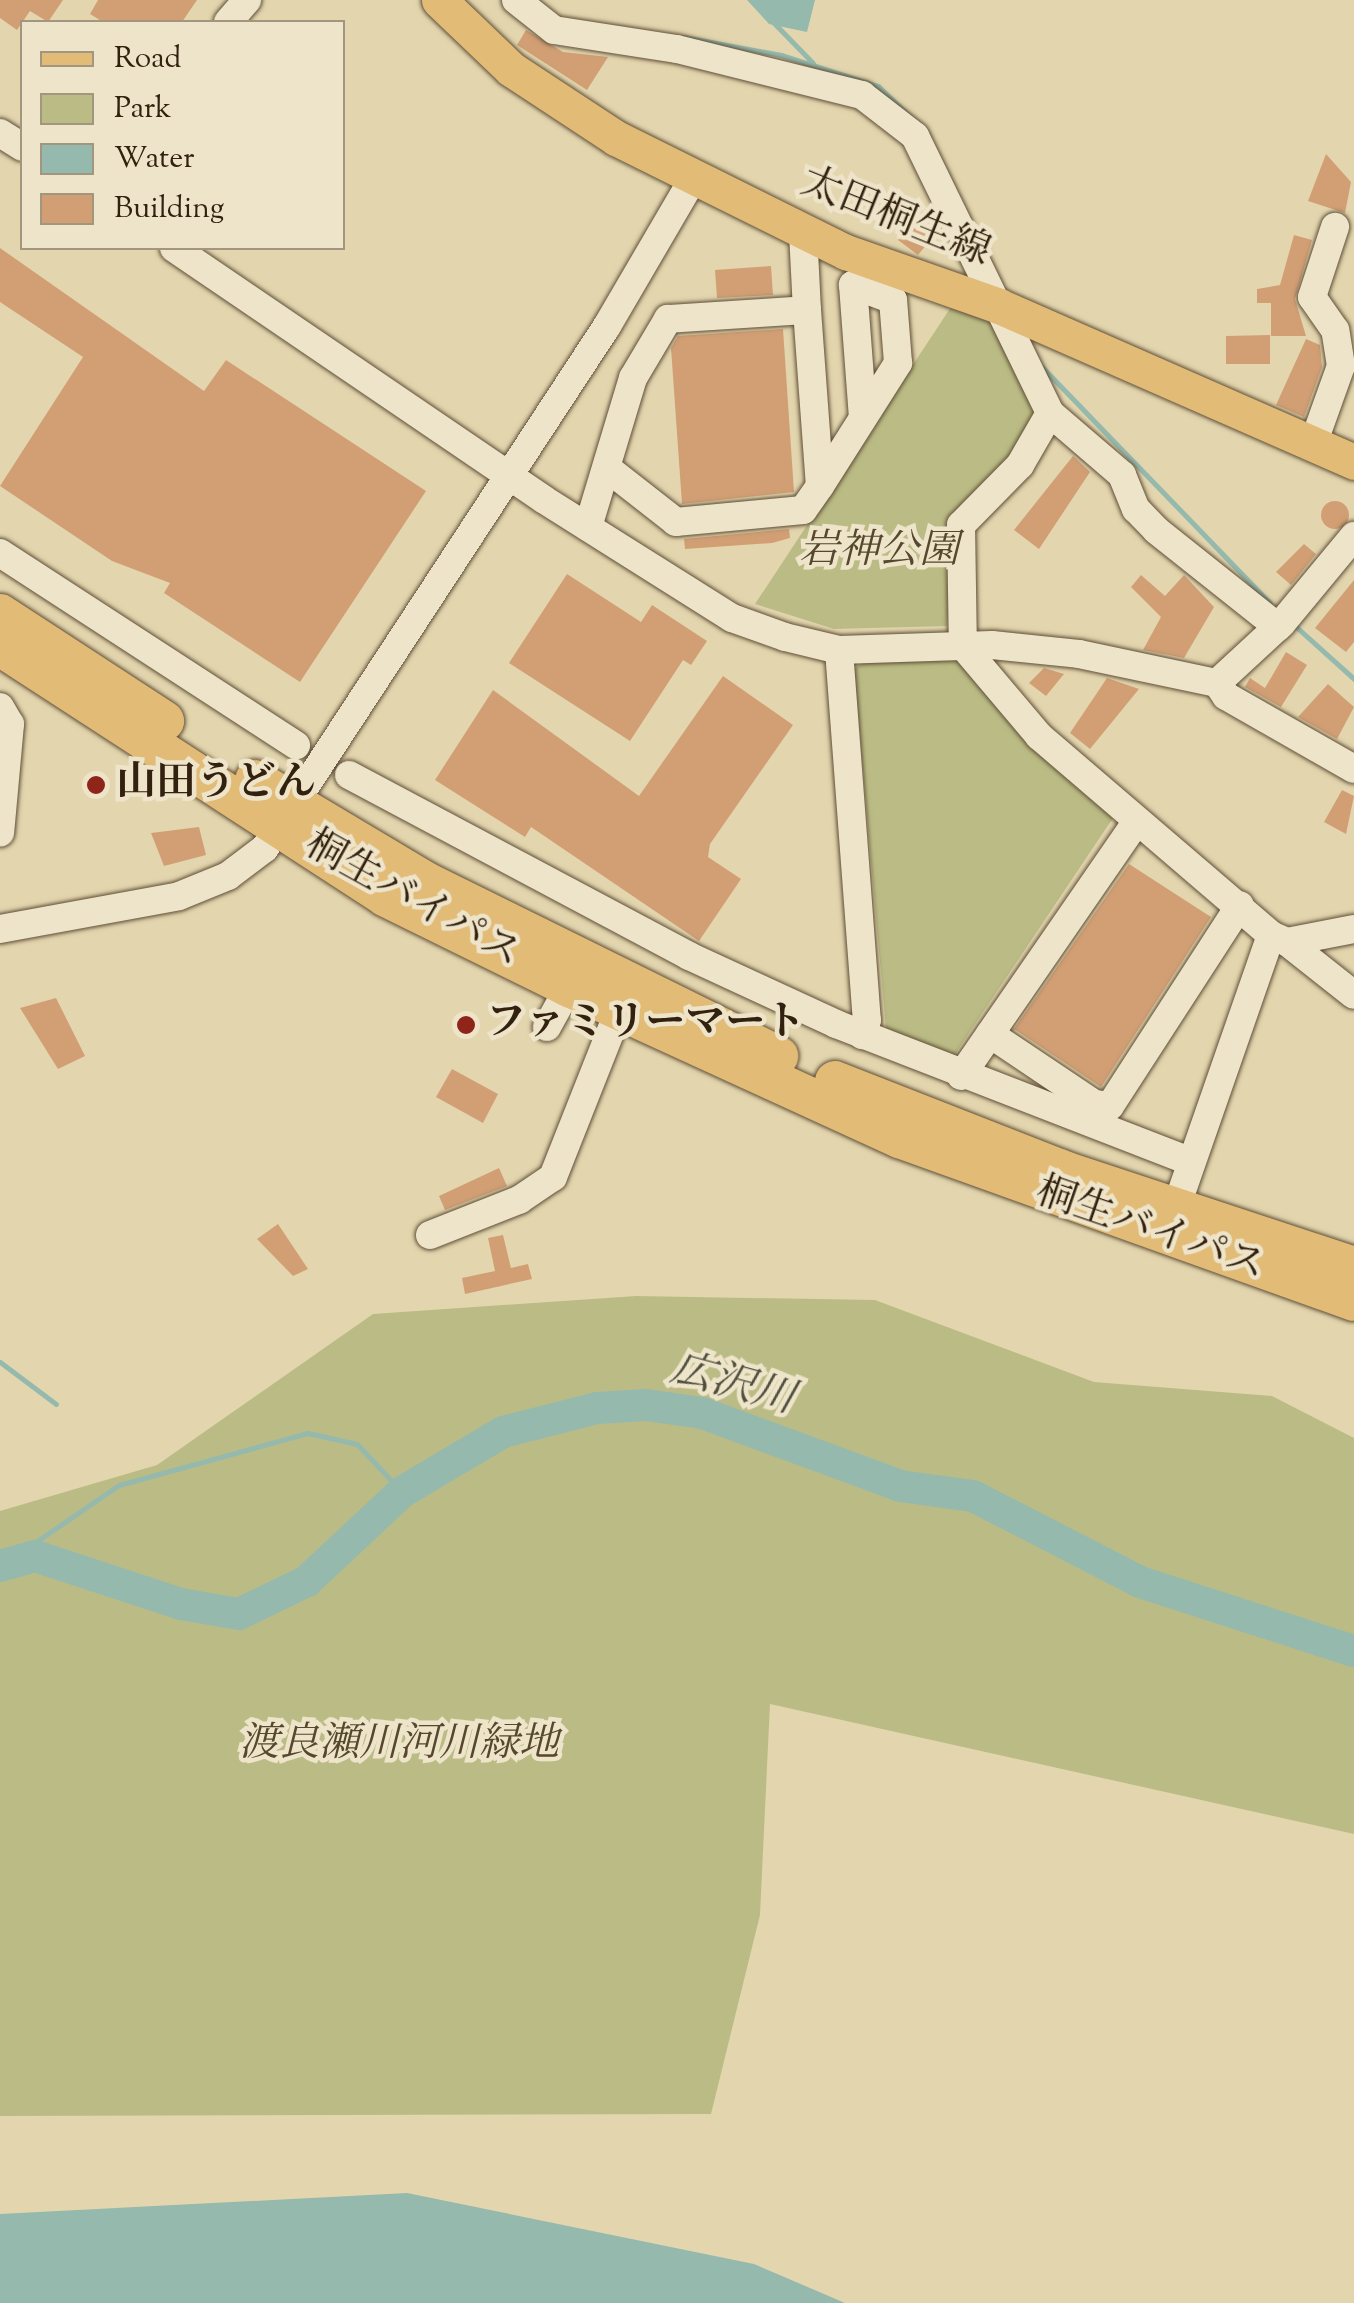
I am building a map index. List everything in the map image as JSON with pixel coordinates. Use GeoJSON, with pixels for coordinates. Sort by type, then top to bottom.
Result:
{"type":"FeatureCollection","features":[{"type":"Feature","properties":{"kind":"highway","name":"桐生バイパス"},"geometry":{"type":"LineString","coordinates":[[0,614],[284,812],[386,897],[569,987],[899,1138],[1354,1301]]}},
{"type":"Feature","properties":{"kind":"highway","name":"桐生バイパス"},"geometry":{"type":"LineString","coordinates":[[0,646],[284,812],[764,1049],[1175,1210],[1354,1267]]}},
{"type":"Feature","properties":{"kind":"main road","name":"太田桐生線"},"geometry":{"type":"LineString","coordinates":[[439,0],[564,108],[694,178],[804,232],[1005,309],[1354,462]]}},
{"type":"Feature","properties":{"kind":"street"},"geometry":{"type":"LineString","coordinates":[[230,20],[247,0]]}},
{"type":"Feature","properties":{"kind":"street"},"geometry":{"type":"LineString","coordinates":[[516,0],[554,30],[751,66],[888,110],[915,136],[1005,309],[1050,413],[1122,475],[1136,509],[1156,530],[1284,621]]}},
{"type":"Feature","properties":{"kind":"street"},"geometry":{"type":"LineString","coordinates":[[0,928],[202,887],[265,848],[284,812],[510,476],[694,178]]}},
{"type":"Feature","properties":{"kind":"street"},"geometry":{"type":"LineString","coordinates":[[1314,444],[1340,366],[1335,330],[1312,297],[1335,227]]}},
{"type":"Feature","properties":{"kind":"street"},"geometry":{"type":"LineString","coordinates":[[804,232],[820,486]]}},
{"type":"Feature","properties":{"kind":"street"},"geometry":{"type":"LineString","coordinates":[[177,250],[510,476],[732,618],[838,650],[963,646],[1079,654],[1217,682],[1226,696],[1354,769]]}},
{"type":"Feature","properties":{"kind":"street"},"geometry":{"type":"LineString","coordinates":[[588,527],[633,378],[668,319],[807,310]]}},
{"type":"Feature","properties":{"kind":"street"},"geometry":{"type":"LineString","coordinates":[[1050,413],[1020,465],[961,525],[963,646],[1039,736],[1279,939],[1354,995]]}},
{"type":"Feature","properties":{"kind":"street"},"geometry":{"type":"LineString","coordinates":[[606,468],[676,522],[793,515],[820,486],[863,418]]}},
{"type":"Feature","properties":{"kind":"street"},"geometry":{"type":"LineString","coordinates":[[1217,682],[1284,621],[1354,536]]}},
{"type":"Feature","properties":{"kind":"street"},"geometry":{"type":"LineString","coordinates":[[0,553],[296,745]]}},
{"type":"Feature","properties":{"kind":"street"},"geometry":{"type":"LineString","coordinates":[[838,650],[867,1020],[862,1034]]}},
{"type":"Feature","properties":{"kind":"street"},"geometry":{"type":"LineString","coordinates":[[0,707],[10,724],[0,833]]}},
{"type":"Feature","properties":{"kind":"street"},"geometry":{"type":"LineString","coordinates":[[350,775],[689,956],[961,1076],[1190,1161]]}},
{"type":"Feature","properties":{"kind":"street"},"geometry":{"type":"LineString","coordinates":[[961,1076],[1136,820]]}},
{"type":"Feature","properties":{"kind":"street"},"geometry":{"type":"LineString","coordinates":[[990,1034],[1094,1104],[1110,1106],[1240,905]]}},
{"type":"Feature","properties":{"kind":"street"},"geometry":{"type":"LineString","coordinates":[[1279,939],[1354,929]]}},
{"type":"Feature","properties":{"kind":"street"},"geometry":{"type":"LineString","coordinates":[[1175,1210],[1190,1161],[1279,939]]}},
{"type":"Feature","properties":{"kind":"street"},"geometry":{"type":"LineString","coordinates":[[547,1027],[569,987]]}},
{"type":"Feature","properties":{"kind":"street"},"geometry":{"type":"LineString","coordinates":[[430,1235],[519,1200],[552,1177],[619,1010]]}},
{"type":"Feature","properties":{"kind":"green space","name":"岩神公園"},"geometry":{"type":"Polygon","coordinates":[[[955,301],[991,320],[1036,416],[1021,449],[957,512],[947,626],[834,629],[755,604],[955,301]]]}},
{"type":"Feature","properties":{"kind":"green space"},"geometry":{"type":"Polygon","coordinates":[[[955,654],[1033,746],[1113,818],[949,1063],[887,1040],[854,669],[865,661],[955,654]]]}},
{"type":"Feature","properties":{"kind":"green space","name":"渡良瀬川河川緑地"},"geometry":{"type":"Polygon","coordinates":[[[636,1296],[875,1300],[1094,1382],[1272,1396],[1354,1438],[1354,1834],[770,1704],[760,1915],[711,2114],[0,2116],[0,1511],[157,1465],[373,1314],[636,1296]]]}},
{"type":"Feature","properties":{"kind":"water"},"geometry":{"type":"Polygon","coordinates":[[[747,0],[815,0],[807,32],[769,24],[747,0]]]}},
{"type":"Feature","properties":{"kind":"water"},"geometry":{"type":"Polygon","coordinates":[[[407,2193],[754,2264],[845,2303],[0,2303],[0,2214],[407,2193]]]}},
{"type":"Feature","properties":{"kind":"building"},"geometry":{"type":"Polygon","coordinates":[[[0,0],[63,0],[49,20],[30,11],[20,20],[17,30],[0,18],[0,0]]]}},
{"type":"Feature","properties":{"kind":"building"},"geometry":{"type":"Polygon","coordinates":[[[98,0],[197,0],[183,20],[100,20],[90,14],[98,0]]]}},
{"type":"Feature","properties":{"kind":"building"},"geometry":{"type":"Polygon","coordinates":[[[526,30],[563,52],[608,57],[587,90],[517,45],[526,30]]]}},
{"type":"Feature","properties":{"kind":"building"},"geometry":{"type":"Polygon","coordinates":[[[1326,154],[1351,182],[1345,213],[1308,201],[1326,154]]]}},
{"type":"Feature","properties":{"kind":"building"},"geometry":{"type":"Polygon","coordinates":[[[918,217],[937,232],[918,255],[898,240],[918,217]]]}},
{"type":"Feature","properties":{"kind":"building"},"geometry":{"type":"Polygon","coordinates":[[[1294,235],[1312,240],[1295,299],[1306,336],[1271,336],[1271,303],[1257,303],[1257,289],[1280,285],[1294,235]]]}},
{"type":"Feature","properties":{"kind":"building"},"geometry":{"type":"Polygon","coordinates":[[[0,248],[204,391],[226,360],[426,491],[300,682],[164,593],[170,583],[112,561],[0,486],[83,357],[0,302],[0,248]]]}},
{"type":"Feature","properties":{"kind":"building"},"geometry":{"type":"Polygon","coordinates":[[[771,266],[773,295],[717,298],[715,270],[771,266]]]}},
{"type":"Feature","properties":{"kind":"building"},"geometry":{"type":"Polygon","coordinates":[[[783,329],[794,492],[682,504],[671,348],[678,336],[783,329]]]}},
{"type":"Feature","properties":{"kind":"building"},"geometry":{"type":"Polygon","coordinates":[[[1270,335],[1270,364],[1226,364],[1226,336],[1270,335]]]}},
{"type":"Feature","properties":{"kind":"building"},"geometry":{"type":"Polygon","coordinates":[[[1306,339],[1320,345],[1322,367],[1304,417],[1276,405],[1306,339]]]}},
{"type":"Feature","properties":{"kind":"building"},"geometry":{"type":"Polygon","coordinates":[[[1073,456],[1090,472],[1039,549],[1014,530],[1073,456]]]}},
{"type":"Feature","properties":{"kind":"building"},"geometry":{"type":"Polygon","coordinates":[[[1335,501],[1345,505],[1349,515],[1345,525],[1335,529],[1325,525],[1321,515],[1325,505],[1335,501]]]}},
{"type":"Feature","properties":{"kind":"building"},"geometry":{"type":"Polygon","coordinates":[[[789,529],[790,538],[772,543],[685,549],[684,539],[789,529]]]}},
{"type":"Feature","properties":{"kind":"building"},"geometry":{"type":"Polygon","coordinates":[[[1304,544],[1316,554],[1291,585],[1276,572],[1304,544]]]}},
{"type":"Feature","properties":{"kind":"building"},"geometry":{"type":"Polygon","coordinates":[[[567,574],[641,622],[652,605],[707,641],[691,665],[683,660],[630,741],[509,663],[567,574]]]}},
{"type":"Feature","properties":{"kind":"building"},"geometry":{"type":"Polygon","coordinates":[[[1141,575],[1165,596],[1184,575],[1214,607],[1184,658],[1143,650],[1161,617],[1131,587],[1141,575]]]}},
{"type":"Feature","properties":{"kind":"building"},"geometry":{"type":"Polygon","coordinates":[[[1354,580],[1354,642],[1346,652],[1315,628],[1354,580]]]}},
{"type":"Feature","properties":{"kind":"building"},"geometry":{"type":"Polygon","coordinates":[[[1286,652],[1307,665],[1281,707],[1245,687],[1250,678],[1265,688],[1286,652]]]}},
{"type":"Feature","properties":{"kind":"building"},"geometry":{"type":"Polygon","coordinates":[[[1044,668],[1064,674],[1046,696],[1029,683],[1044,668]]]}},
{"type":"Feature","properties":{"kind":"building"},"geometry":{"type":"Polygon","coordinates":[[[723,676],[793,725],[710,844],[708,857],[741,879],[699,941],[531,827],[525,837],[435,780],[493,690],[639,796],[723,676]]]}},
{"type":"Feature","properties":{"kind":"building"},"geometry":{"type":"Polygon","coordinates":[[[1107,678],[1139,689],[1090,749],[1070,733],[1107,678]]]}},
{"type":"Feature","properties":{"kind":"building"},"geometry":{"type":"Polygon","coordinates":[[[1328,684],[1354,707],[1337,739],[1298,717],[1328,684]]]}},
{"type":"Feature","properties":{"kind":"building"},"geometry":{"type":"Polygon","coordinates":[[[1342,790],[1354,796],[1346,834],[1324,822],[1342,790]]]}},
{"type":"Feature","properties":{"kind":"building"},"geometry":{"type":"Polygon","coordinates":[[[199,827],[206,855],[164,866],[151,833],[199,827]]]}},
{"type":"Feature","properties":{"kind":"building"},"geometry":{"type":"Polygon","coordinates":[[[1129,864],[1211,917],[1101,1087],[1014,1029],[1129,864]]]}},
{"type":"Feature","properties":{"kind":"building"},"geometry":{"type":"Polygon","coordinates":[[[56,998],[85,1056],[58,1069],[20,1008],[56,998]]]}},
{"type":"Feature","properties":{"kind":"building"},"geometry":{"type":"Polygon","coordinates":[[[452,1069],[498,1094],[483,1123],[436,1097],[452,1069]]]}},
{"type":"Feature","properties":{"kind":"building"},"geometry":{"type":"Polygon","coordinates":[[[499,1168],[507,1186],[445,1210],[439,1196],[499,1168]]]}},
{"type":"Feature","properties":{"kind":"building"},"geometry":{"type":"Polygon","coordinates":[[[278,1224],[308,1269],[293,1276],[257,1239],[278,1224]]]}},
{"type":"Feature","properties":{"kind":"building"},"geometry":{"type":"Polygon","coordinates":[[[503,1235],[511,1268],[528,1264],[532,1279],[465,1294],[462,1278],[495,1271],[488,1238],[503,1235]]]}},
{"type":"Feature","properties":{"kind":"waterway"},"geometry":{"type":"LineString","coordinates":[[771,20],[813,63]]}},
{"type":"Feature","properties":{"kind":"waterway"},"geometry":{"type":"LineString","coordinates":[[684,37],[781,55],[878,86],[920,126]]}},
{"type":"Feature","properties":{"kind":"waterway"},"geometry":{"type":"LineString","coordinates":[[1042,367],[1270,603]]}},
{"type":"Feature","properties":{"kind":"waterway"},"geometry":{"type":"LineString","coordinates":[[1293,624],[1354,679]]}},
{"type":"Feature","properties":{"kind":"waterway"},"geometry":{"type":"LineString","coordinates":[[0,1362],[56,1404]]}},
{"type":"Feature","properties":{"kind":"waterway","name":"広沢川"},"geometry":{"type":"LineString","coordinates":[[0,1566],[35,1556],[181,1604],[239,1614],[307,1581],[402,1492],[503,1432],[597,1408],[646,1405],[702,1413],[900,1486],[973,1496],[1140,1582],[1354,1651]]}},
{"type":"Feature","properties":{"kind":"waterway"},"geometry":{"type":"LineString","coordinates":[[2,1565],[119,1485],[308,1433],[357,1444],[402,1492]]}},
{"type":"Feature","properties":{"kind":"place","name":"山田うどん"},"geometry":{"type":"Point","coordinates":[96,785]}},
{"type":"Feature","properties":{"kind":"place","name":"ファミリーマート"},"geometry":{"type":"Point","coordinates":[466,1025]}}]}
